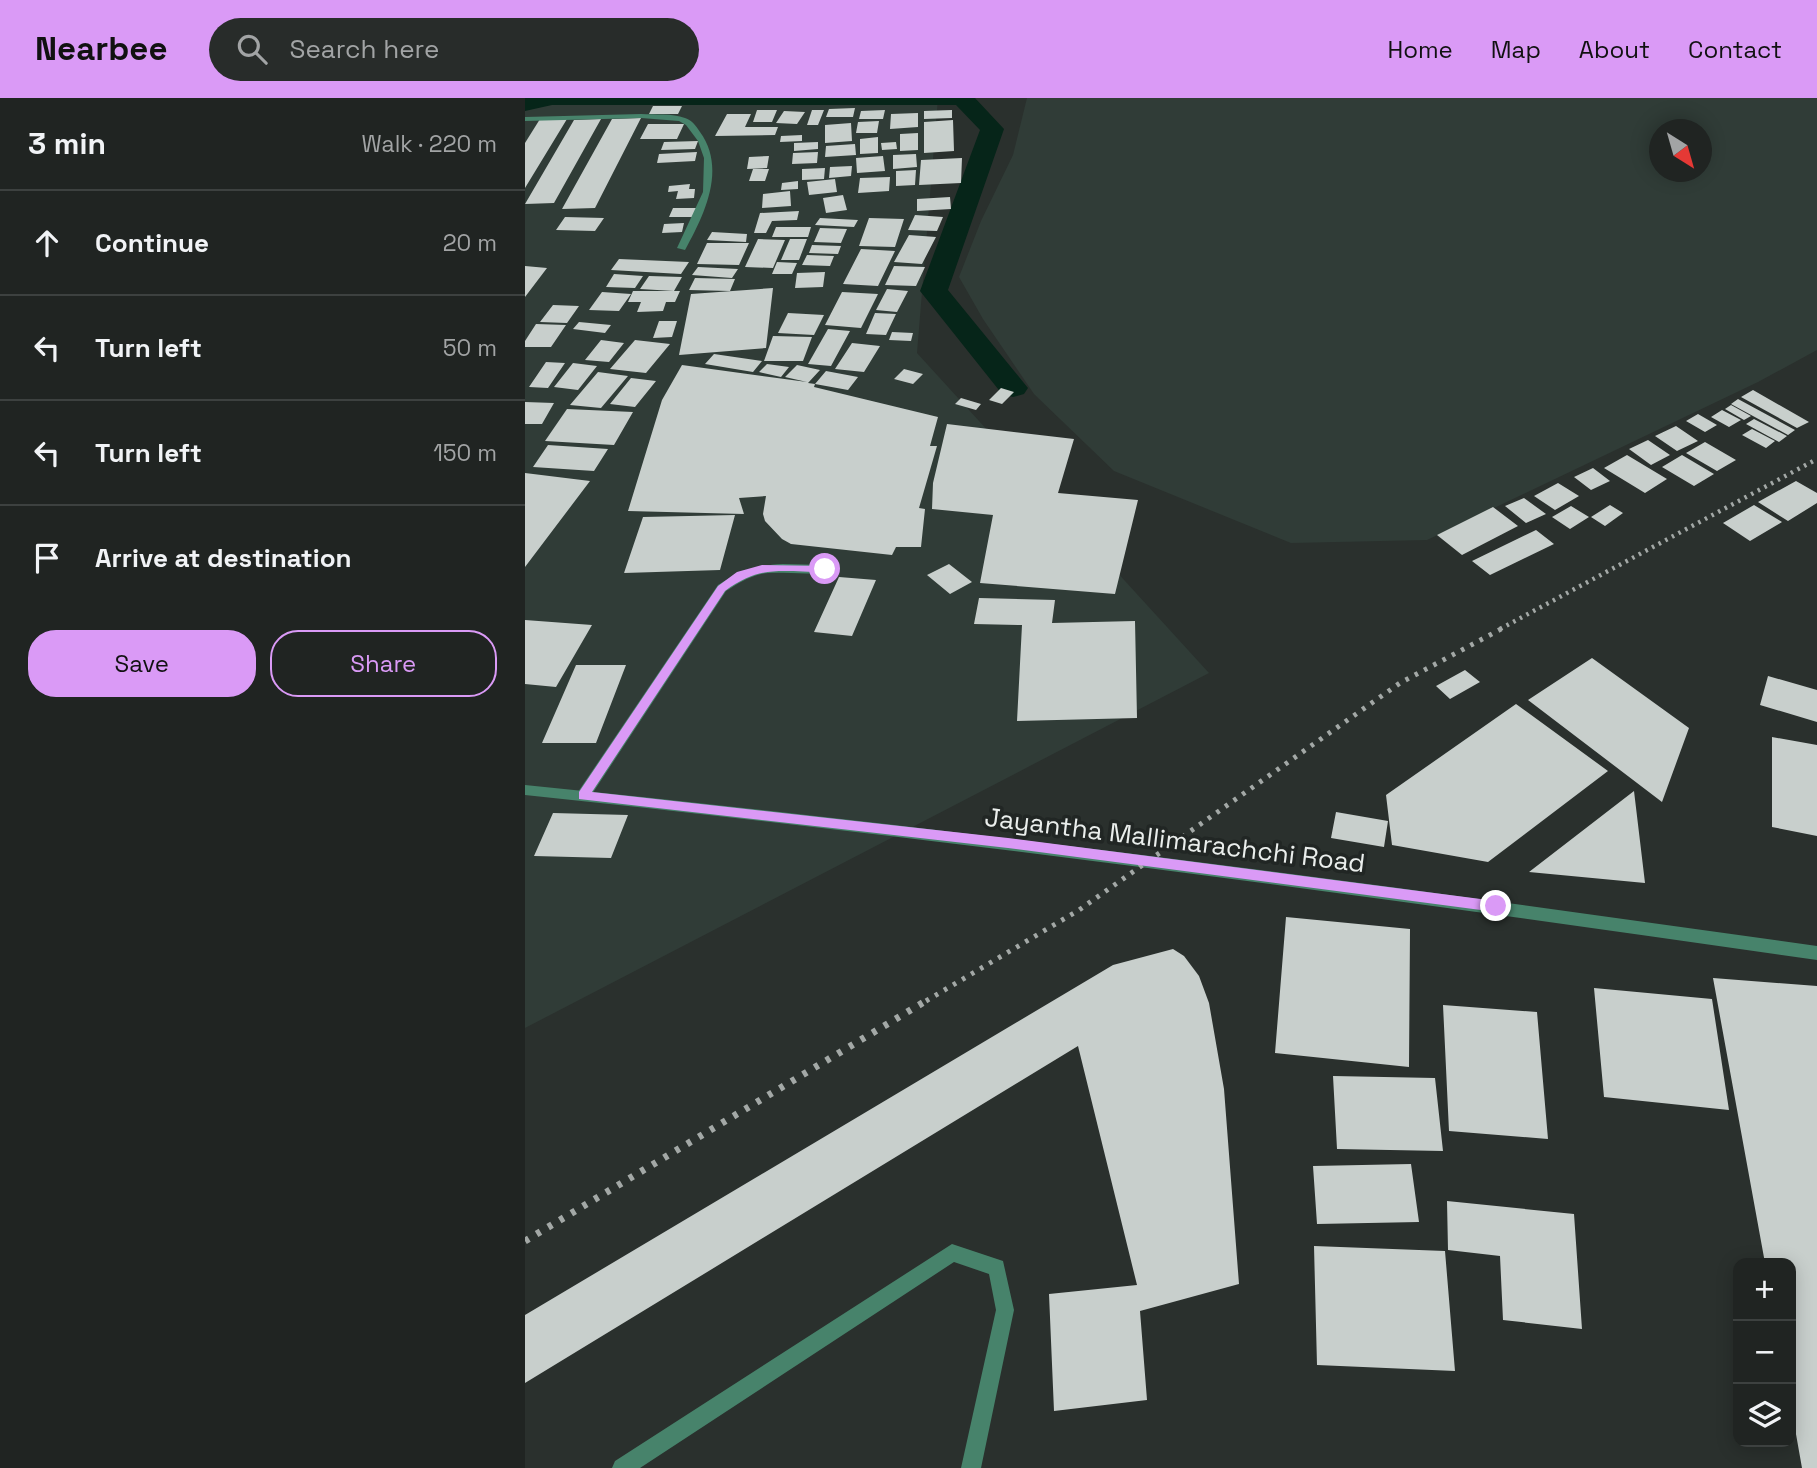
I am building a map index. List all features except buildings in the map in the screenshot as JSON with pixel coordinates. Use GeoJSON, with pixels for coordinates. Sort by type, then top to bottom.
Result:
{"type":"FeatureCollection","features":[{"type":"Feature","properties":{"kind":"street"},"geometry":{"type":"LineString","coordinates":[[525,119],[641,116],[681,119],[689,123],[702,141],[708,158],[707,192],[683,248]]}},
{"type":"Feature","properties":{"kind":"street"},"geometry":{"type":"LineString","coordinates":[[583,796],[722,588],[741,575],[762,568],[825,569]]}},
{"type":"Feature","properties":{"kind":"street","name":"Jayantha Mallimarachchi Road"},"geometry":{"type":"LineString","coordinates":[[525,790],[1008,843],[1496,906],[1817,953]]}},
{"type":"Feature","properties":{"kind":"street"},"geometry":{"type":"LineString","coordinates":[[622,1468],[952,1253],[997,1267],[1005,1310],[971,1468]]}},
{"type":"Feature","properties":{"kind":"shaded area"},"geometry":{"type":"Polygon","coordinates":[[[734,98],[938,98],[917,353],[1209,673],[525,1028],[525,103],[734,98]]]}},
{"type":"Feature","properties":{"kind":"shaded area"},"geometry":{"type":"Polygon","coordinates":[[[1027,98],[1817,98],[1817,350],[1758,382],[1427,540],[1291,543],[1114,471],[1034,394],[983,319],[959,277],[981,221],[1013,155],[1027,98]]]}},
{"type":"Feature","properties":{"kind":"waterway"},"geometry":{"type":"LineString","coordinates":[[525,104],[552,98],[962,98],[992,129],[934,291],[1013,388]]}},
{"type":"Feature","properties":{"kind":"railway"},"geometry":{"type":"LineString","coordinates":[[1500,629],[1817,459]]}},
{"type":"Feature","properties":{"kind":"railway"},"geometry":{"type":"LineString","coordinates":[[926,1001],[1079,910],[1400,683],[1503,628]]}},
{"type":"Feature","properties":{"kind":"railway"},"geometry":{"type":"LineString","coordinates":[[525,1241],[929,999]]}},
{"type":"Feature","properties":{"kind":"route"},"geometry":{"type":"LineString","coordinates":[[825,569],[762,568],[741,575],[722,588],[583,796],[1008,843],[1496,906]]}}]}
